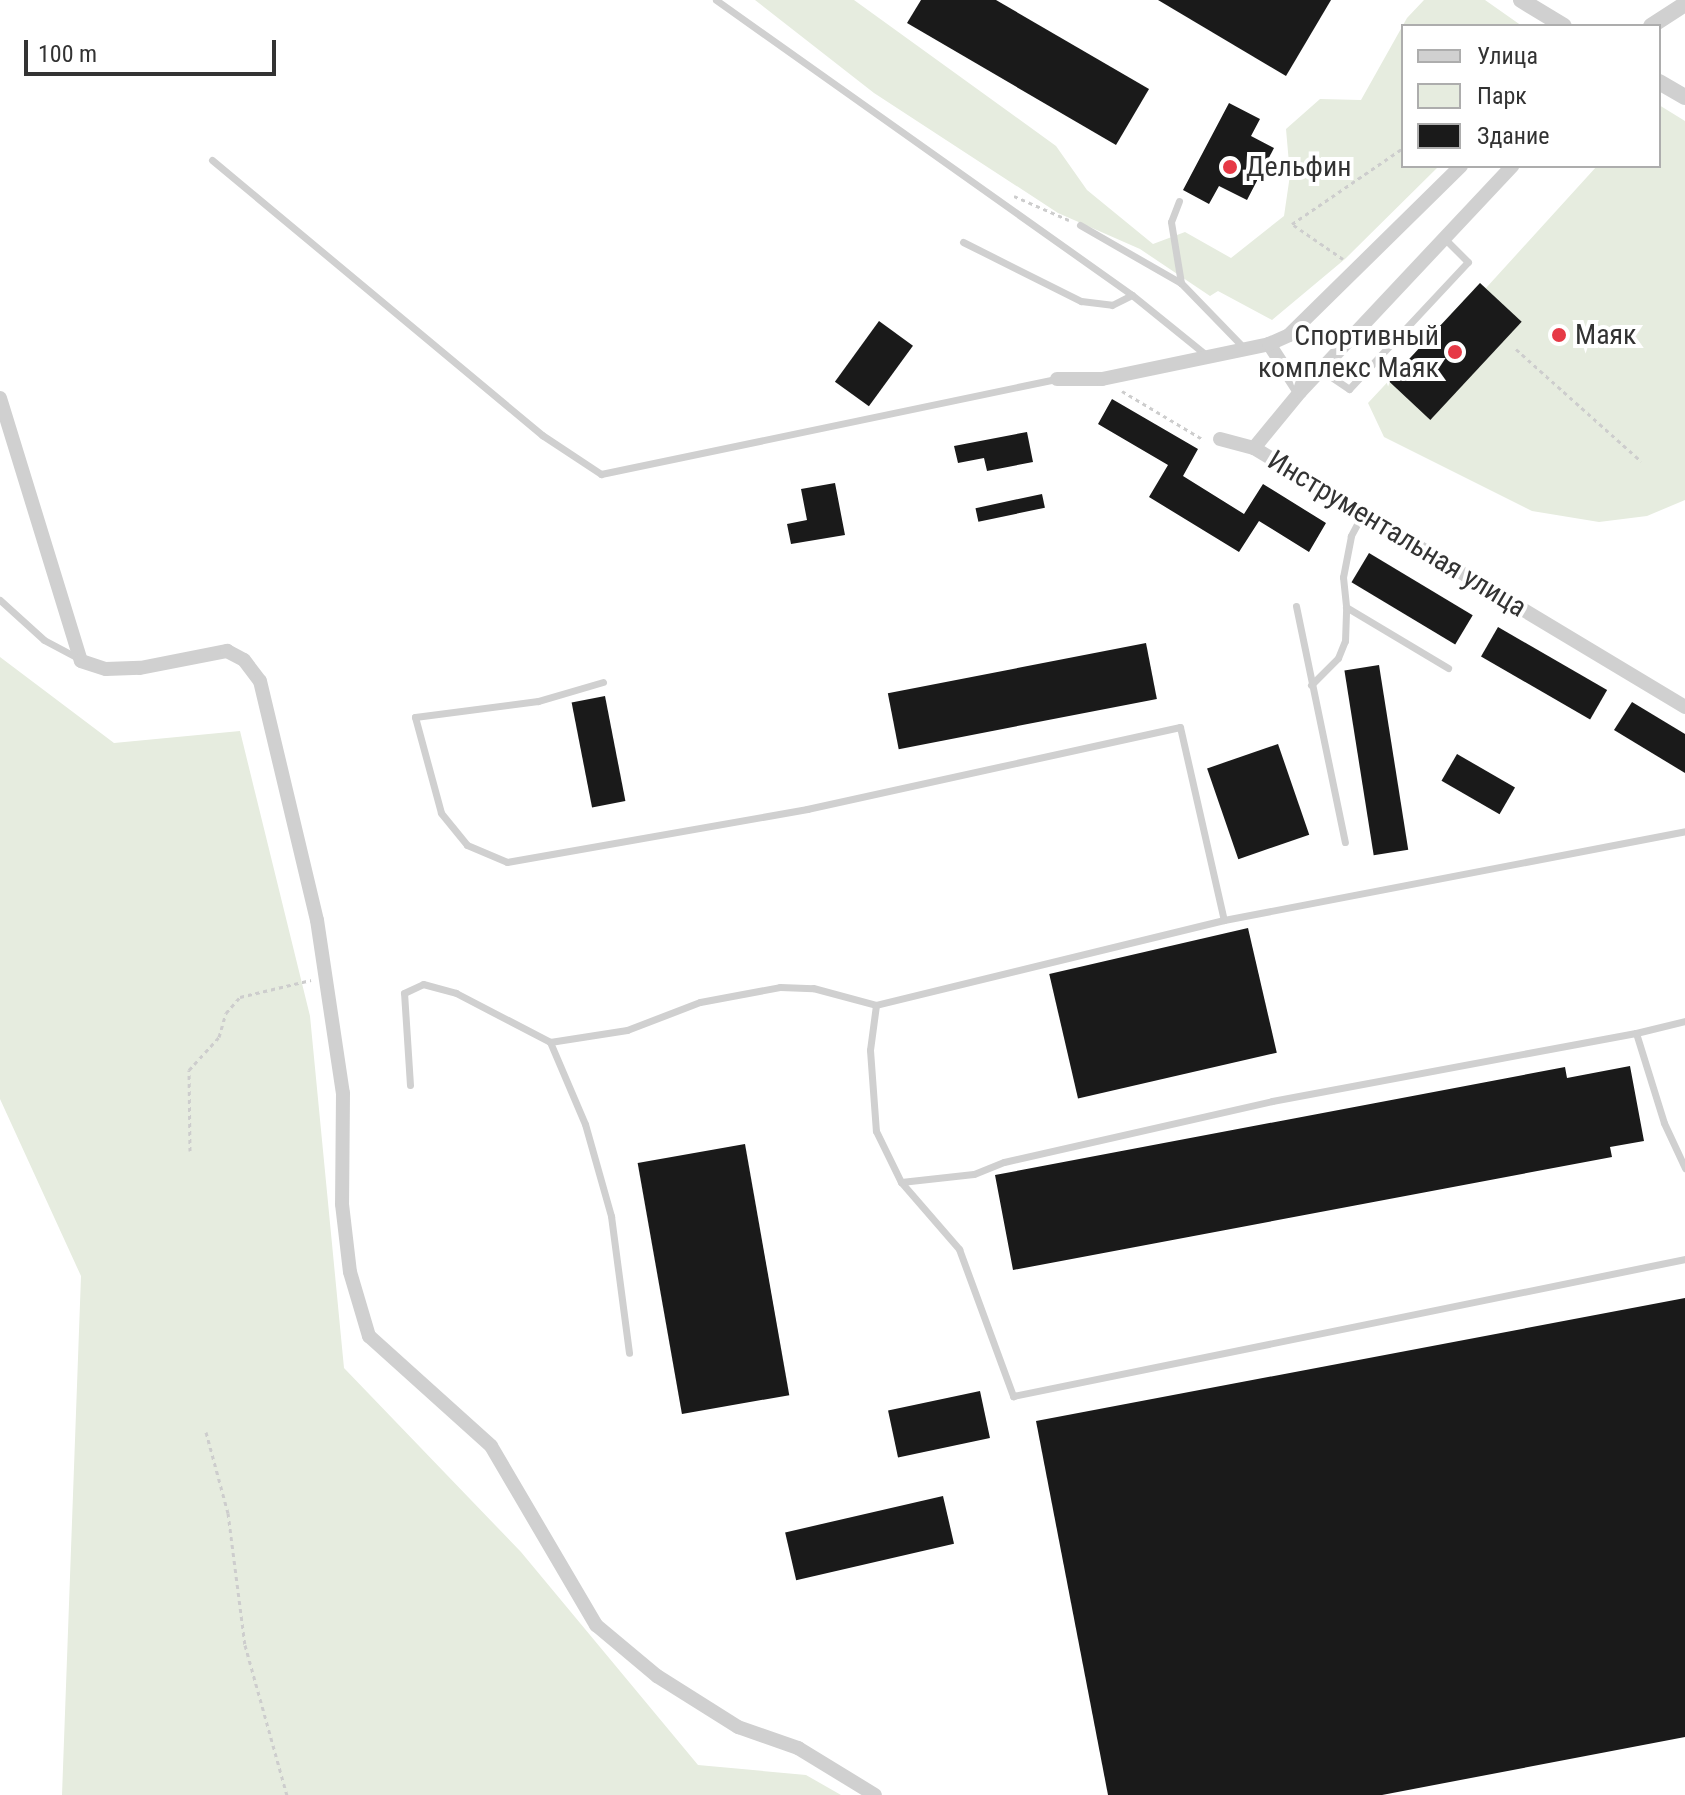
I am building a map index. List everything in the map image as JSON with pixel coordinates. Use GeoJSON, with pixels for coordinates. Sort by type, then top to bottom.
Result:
{"type":"FeatureCollection","features":[{"type":"Feature","properties":{"kind":"street"},"geometry":{"type":"LineString","coordinates":[[1521,0],[1561,24]]}},
{"type":"Feature","properties":{"kind":"street"},"geometry":{"type":"LineString","coordinates":[[1654,24],[1685,4]]}},
{"type":"Feature","properties":{"kind":"street"},"geometry":{"type":"LineString","coordinates":[[1661,83],[1685,97]]}},
{"type":"Feature","properties":{"kind":"street"},"geometry":{"type":"LineString","coordinates":[[1057,379],[1102,379],[1269,344],[1289,335],[1360,270],[1459,168]]}},
{"type":"Feature","properties":{"kind":"street"},"geometry":{"type":"LineString","coordinates":[[1254,448],[1300,392],[1510,168]]}},
{"type":"Feature","properties":{"kind":"street"},"geometry":{"type":"LineString","coordinates":[[1269,344],[1300,392]]}},
{"type":"Feature","properties":{"kind":"street"},"geometry":{"type":"LineString","coordinates":[[0,398],[81,661],[106,669],[140,668],[227,651],[244,660],[260,681],[309,873],[343,1093],[342,1204],[350,1272],[369,1336],[491,1446],[596,1625],[657,1676],[738,1727],[798,1748],[875,1795]]}},
{"type":"Feature","properties":{"kind":"street","name":"Инструментальная улица"},"geometry":{"type":"LineString","coordinates":[[1220,439],[1254,448],[1685,707]]}},
{"type":"Feature","properties":{"kind":"lane"},"geometry":{"type":"LineString","coordinates":[[716,0],[1132,295],[1208,356]]}},
{"type":"Feature","properties":{"kind":"lane"},"geometry":{"type":"LineString","coordinates":[[212,160],[542,435],[601,474],[1057,379]]}},
{"type":"Feature","properties":{"kind":"lane"},"geometry":{"type":"LineString","coordinates":[[1179,201],[1171,222],[1181,283]]}},
{"type":"Feature","properties":{"kind":"lane"},"geometry":{"type":"LineString","coordinates":[[1080,225],[1113,249],[1181,283],[1243,347]]}},
{"type":"Feature","properties":{"kind":"lane"},"geometry":{"type":"LineString","coordinates":[[1321,370],[1349,389],[1468,262],[1444,238]]}},
{"type":"Feature","properties":{"kind":"lane"},"geometry":{"type":"LineString","coordinates":[[963,242],[1081,301],[1112,305],[1132,295]]}},
{"type":"Feature","properties":{"kind":"lane"},"geometry":{"type":"LineString","coordinates":[[1311,685],[1342,649],[1346,607],[1343,577],[1351,536],[1363,513]]}},
{"type":"Feature","properties":{"kind":"lane"},"geometry":{"type":"LineString","coordinates":[[0,600],[44,640],[81,661]]}},
{"type":"Feature","properties":{"kind":"lane"},"geometry":{"type":"LineString","coordinates":[[1296,606],[1345,842]]}},
{"type":"Feature","properties":{"kind":"lane"},"geometry":{"type":"LineString","coordinates":[[1346,607],[1448,668]]}},
{"type":"Feature","properties":{"kind":"lane"},"geometry":{"type":"LineString","coordinates":[[603,682],[538,701],[415,717],[441,813],[467,845],[507,862],[807,809],[1180,727],[1224,920]]}},
{"type":"Feature","properties":{"kind":"lane"},"geometry":{"type":"LineString","coordinates":[[410,1085],[404,993],[423,984],[456,993],[550,1042],[627,1030],[700,1002],[780,987],[813,988],[876,1005],[1224,920],[1685,831]]}},
{"type":"Feature","properties":{"kind":"lane"},"geometry":{"type":"LineString","coordinates":[[876,1005],[870,1050],[876,1131],[901,1182],[959,1249],[1013,1396],[1685,1259]]}},
{"type":"Feature","properties":{"kind":"lane"},"geometry":{"type":"LineString","coordinates":[[901,1182],[974,1174],[1004,1162],[1272,1101],[1636,1033],[1685,1021]]}},
{"type":"Feature","properties":{"kind":"lane"},"geometry":{"type":"LineString","coordinates":[[1636,1033],[1664,1123],[1685,1168]]}},
{"type":"Feature","properties":{"kind":"lane"},"geometry":{"type":"LineString","coordinates":[[550,1042],[585,1124],[611,1216],[629,1353]]}},
{"type":"Feature","properties":{"kind":"path"},"geometry":{"type":"LineString","coordinates":[[1360,270],[1292,224],[1401,149]]}},
{"type":"Feature","properties":{"kind":"path"},"geometry":{"type":"LineString","coordinates":[[980,189],[1019,197],[1080,225]]}},
{"type":"Feature","properties":{"kind":"path"},"geometry":{"type":"LineString","coordinates":[[1516,349],[1641,461]]}},
{"type":"Feature","properties":{"kind":"path"},"geometry":{"type":"LineString","coordinates":[[1102,379],[1201,440],[1220,439]]}},
{"type":"Feature","properties":{"kind":"path"},"geometry":{"type":"LineString","coordinates":[[190,1151],[189,1070],[219,1037],[226,1013],[240,997],[323,978]]}},
{"type":"Feature","properties":{"kind":"path"},"geometry":{"type":"LineString","coordinates":[[206,1432],[228,1513],[245,1645],[287,1795]]}},
{"type":"Feature","properties":{"kind":"green space"},"geometry":{"type":"Polygon","coordinates":[[[755,0],[854,0],[1056,146],[1087,190],[1153,244],[1185,232],[1231,258],[1284,216],[1290,175],[1286,129],[1320,99],[1361,100],[1401,29],[1401,168],[1437,168],[1345,259],[1272,320],[1218,291],[1210,296],[1140,249],[1058,213],[874,93],[755,0]]]}},
{"type":"Feature","properties":{"kind":"green space"},"geometry":{"type":"Polygon","coordinates":[[[1424,0],[1485,0],[1519,24],[1404,24],[1424,0]]]}},
{"type":"Feature","properties":{"kind":"green space","name":"Маяк"},"geometry":{"type":"Polygon","coordinates":[[[1661,106],[1685,121],[1685,500],[1647,516],[1599,522],[1532,511],[1384,437],[1368,403],[1480,283],[1486,288],[1595,168],[1661,168],[1661,106]]]}},
{"type":"Feature","properties":{"kind":"green space"},"geometry":{"type":"Polygon","coordinates":[[[0,657],[114,743],[240,731],[310,1016],[344,1368],[521,1552],[698,1765],[806,1775],[841,1795],[62,1795],[81,1276],[0,1099],[0,657]]]}},
{"type":"Feature","properties":{"kind":"building"},"geometry":{"type":"Polygon","coordinates":[[[921,0],[996,0],[1149,89],[1116,145],[907,23],[921,0]]]}},
{"type":"Feature","properties":{"kind":"building"},"geometry":{"type":"Polygon","coordinates":[[[1158,0],[1331,0],[1286,76],[1158,0]]]}},
{"type":"Feature","properties":{"kind":"building","name":"Дельфин"},"geometry":{"type":"Polygon","coordinates":[[[1229,103],[1260,119],[1251,136],[1274,148],[1247,200],[1219,186],[1209,204],[1183,190],[1229,103]]]}},
{"type":"Feature","properties":{"kind":"building","name":"Спортивный комплекс Маяк"},"geometry":{"type":"Polygon","coordinates":[[[1480,283],[1522,322],[1430,420],[1389,381],[1480,283]]]}},
{"type":"Feature","properties":{"kind":"building"},"geometry":{"type":"Polygon","coordinates":[[[879,321],[913,346],[869,406],[835,382],[879,321]]]}},
{"type":"Feature","properties":{"kind":"building"},"geometry":{"type":"Polygon","coordinates":[[[1112,399],[1198,449],[1183,476],[1244,514],[1263,484],[1326,523],[1309,552],[1259,521],[1239,552],[1149,497],[1168,465],[1098,424],[1112,399]]]}},
{"type":"Feature","properties":{"kind":"building"},"geometry":{"type":"Polygon","coordinates":[[[1027,432],[1033,462],[987,471],[984,458],[958,463],[954,446],[1027,432]]]}},
{"type":"Feature","properties":{"kind":"building"},"geometry":{"type":"Polygon","coordinates":[[[835,483],[845,535],[791,544],[787,524],[807,520],[801,489],[835,483]]]}},
{"type":"Feature","properties":{"kind":"building"},"geometry":{"type":"Polygon","coordinates":[[[1042,494],[1045,508],[978,522],[975,508],[1042,494]]]}},
{"type":"Feature","properties":{"kind":"building"},"geometry":{"type":"Polygon","coordinates":[[[1369,553],[1473,615],[1455,644],[1351,582],[1369,553]]]}},
{"type":"Feature","properties":{"kind":"building"},"geometry":{"type":"Polygon","coordinates":[[[1498,627],[1607,690],[1590,719],[1481,656],[1498,627]]]}},
{"type":"Feature","properties":{"kind":"building"},"geometry":{"type":"Polygon","coordinates":[[[1146,643],[1157,699],[899,749],[888,693],[1146,643]]]}},
{"type":"Feature","properties":{"kind":"building"},"geometry":{"type":"Polygon","coordinates":[[[1379,665],[1408,850],[1374,855],[1344,670],[1379,665]]]}},
{"type":"Feature","properties":{"kind":"building"},"geometry":{"type":"Polygon","coordinates":[[[605,696],[625,801],[592,808],[572,702],[605,696]]]}},
{"type":"Feature","properties":{"kind":"building"},"geometry":{"type":"Polygon","coordinates":[[[1632,702],[1685,734],[1685,773],[1614,730],[1632,702]]]}},
{"type":"Feature","properties":{"kind":"building"},"geometry":{"type":"Polygon","coordinates":[[[1278,744],[1309,835],[1238,859],[1207,768],[1278,744]]]}},
{"type":"Feature","properties":{"kind":"building"},"geometry":{"type":"Polygon","coordinates":[[[1457,754],[1515,788],[1500,814],[1442,781],[1457,754]]]}},
{"type":"Feature","properties":{"kind":"building"},"geometry":{"type":"Polygon","coordinates":[[[1248,928],[1277,1053],[1078,1099],[1049,974],[1248,928]]]}},
{"type":"Feature","properties":{"kind":"building"},"geometry":{"type":"Polygon","coordinates":[[[1630,1066],[1644,1141],[1610,1147],[1612,1157],[1013,1270],[995,1175],[1565,1067],[1567,1078],[1630,1066]]]}},
{"type":"Feature","properties":{"kind":"building"},"geometry":{"type":"Polygon","coordinates":[[[745,1144],[789,1395],[682,1414],[638,1163],[745,1144]]]}},
{"type":"Feature","properties":{"kind":"building"},"geometry":{"type":"Polygon","coordinates":[[[1685,1298],[1685,1737],[1382,1795],[1108,1795],[1036,1421],[1685,1298]]]}},
{"type":"Feature","properties":{"kind":"building"},"geometry":{"type":"Polygon","coordinates":[[[980,1391],[990,1438],[898,1457],[888,1411],[980,1391]]]}},
{"type":"Feature","properties":{"kind":"building"},"geometry":{"type":"Polygon","coordinates":[[[943,1496],[954,1544],[796,1580],[785,1532],[943,1496]]]}},
{"type":"Feature","properties":{"kind":"place","name":"Дельфин"},"geometry":{"type":"Point","coordinates":[1230,167]}},
{"type":"Feature","properties":{"kind":"place","name":"Маяк"},"geometry":{"type":"Point","coordinates":[1559,335]}},
{"type":"Feature","properties":{"kind":"place","name":"Спортивный комплекс Маяк"},"geometry":{"type":"Point","coordinates":[1455,352]}}]}
